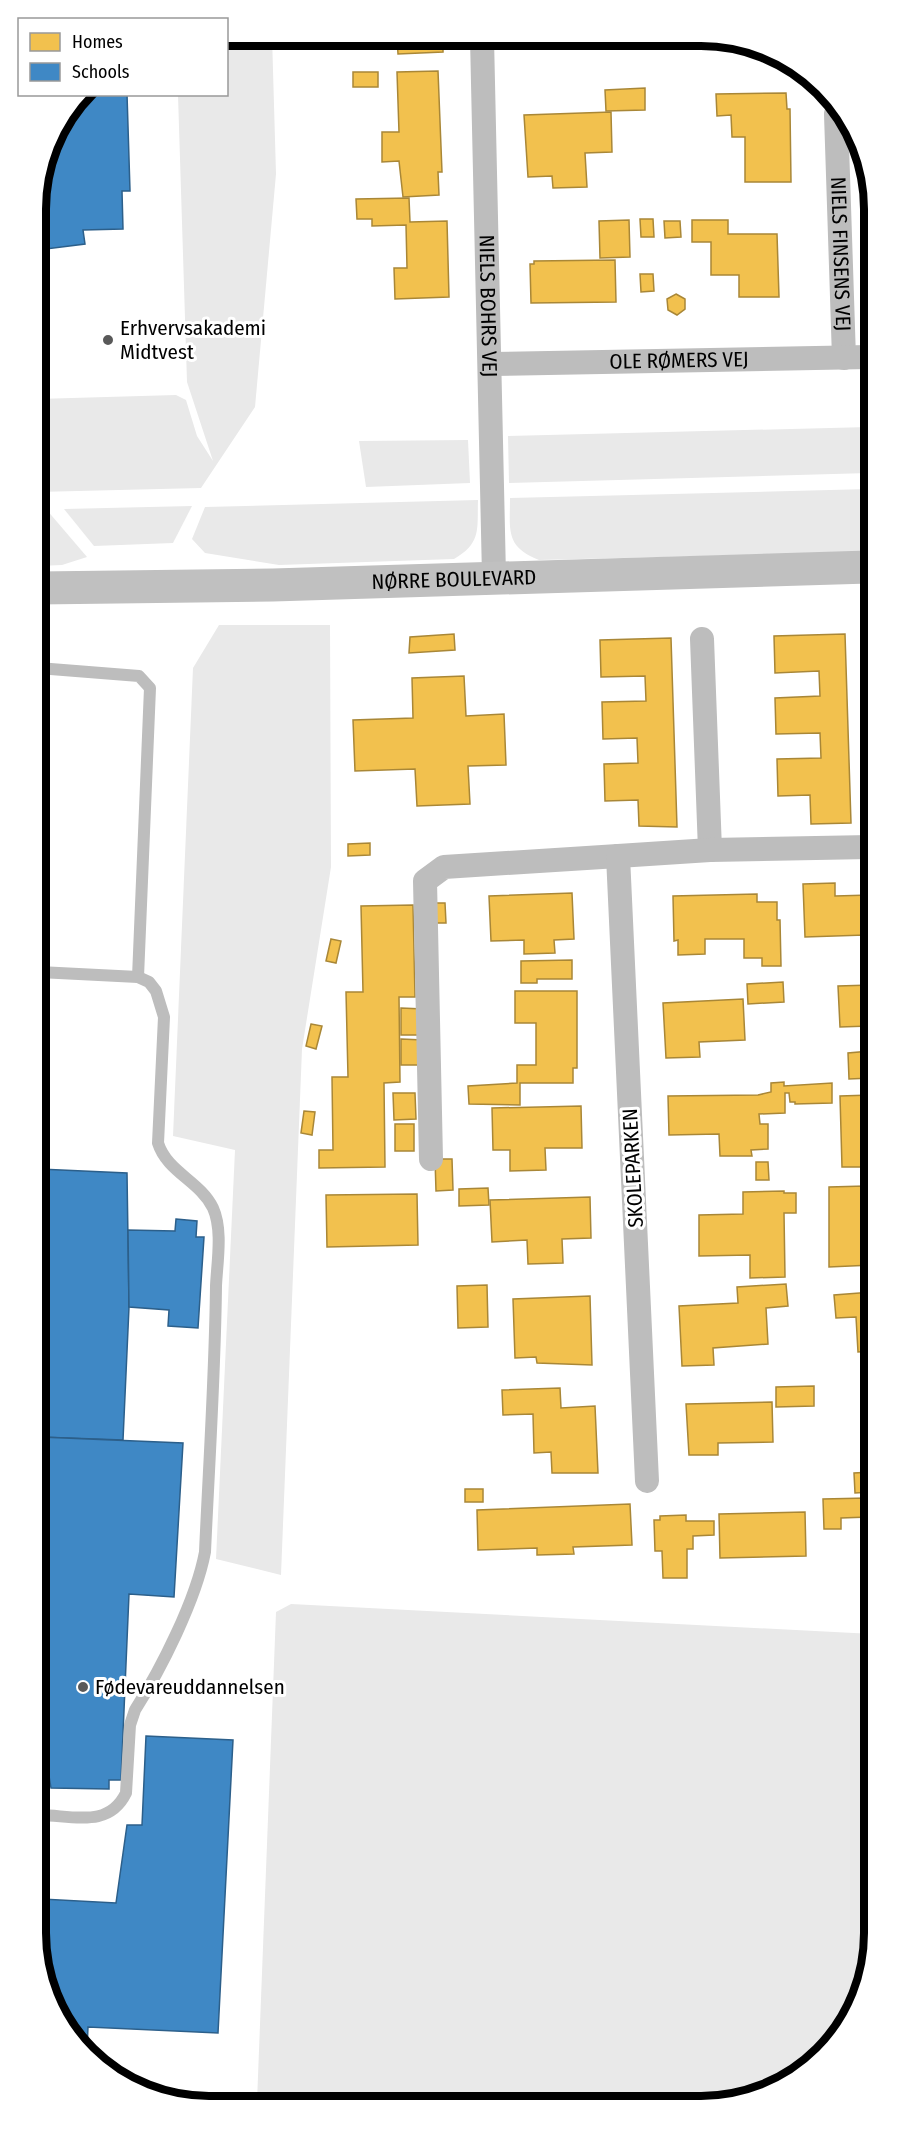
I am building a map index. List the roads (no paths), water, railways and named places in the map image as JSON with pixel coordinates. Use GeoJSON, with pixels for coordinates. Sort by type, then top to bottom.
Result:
{"type":"FeatureCollection","features":[{"type":"Feature","properties":{"kind":"street","name":"NIELS BOHRS VEJ"},"geometry":{"type":"LineString","coordinates":[[482,46],[494,576]]}},
{"type":"Feature","properties":{"kind":"street","name":"NIELS FINSENS VEJ"},"geometry":{"type":"LineString","coordinates":[[836,119],[844,358]]}},
{"type":"Feature","properties":{"kind":"street","name":"OLE RØMERS VEJ"},"geometry":{"type":"LineString","coordinates":[[490,364],[864,357]]}},
{"type":"Feature","properties":{"kind":"street","name":"NØRRE BOULEVARD"},"geometry":{"type":"LineString","coordinates":[[47,588],[273,585],[494,576],[864,567]]}},
{"type":"Feature","properties":{"kind":"street"},"geometry":{"type":"LineString","coordinates":[[702,639],[710,850]]}},
{"type":"Feature","properties":{"kind":"street"},"geometry":{"type":"LineString","coordinates":[[431,1159],[425,881],[444,867],[710,850],[864,847]]}},
{"type":"Feature","properties":{"kind":"street","name":"SKOLEPARKEN"},"geometry":{"type":"LineString","coordinates":[[618,856],[647,1481]]}},
{"type":"Feature","properties":{"kind":"lane"},"geometry":{"type":"LineString","coordinates":[[47,669],[139,676],[150,688],[138,977]]}},
{"type":"Feature","properties":{"kind":"lane"},"geometry":{"type":"LineString","coordinates":[[46,1815],[94,1817],[115,1810],[126,1793],[130,1725],[135,1710],[191,1601],[202,1569],[215,1343],[215,1216],[207,1200],[163,1158],[158,1143],[163,1005],[149,982],[138,977],[47,972]]}},
{"type":"Feature","properties":{"kind":"place","name":"Erhvervsakademi Midtvest"},"geometry":{"type":"Point","coordinates":[108,340]}},
{"type":"Feature","properties":{"kind":"place","name":"Fødevareuddannelsen"},"geometry":{"type":"Point","coordinates":[83,1687]}}]}
